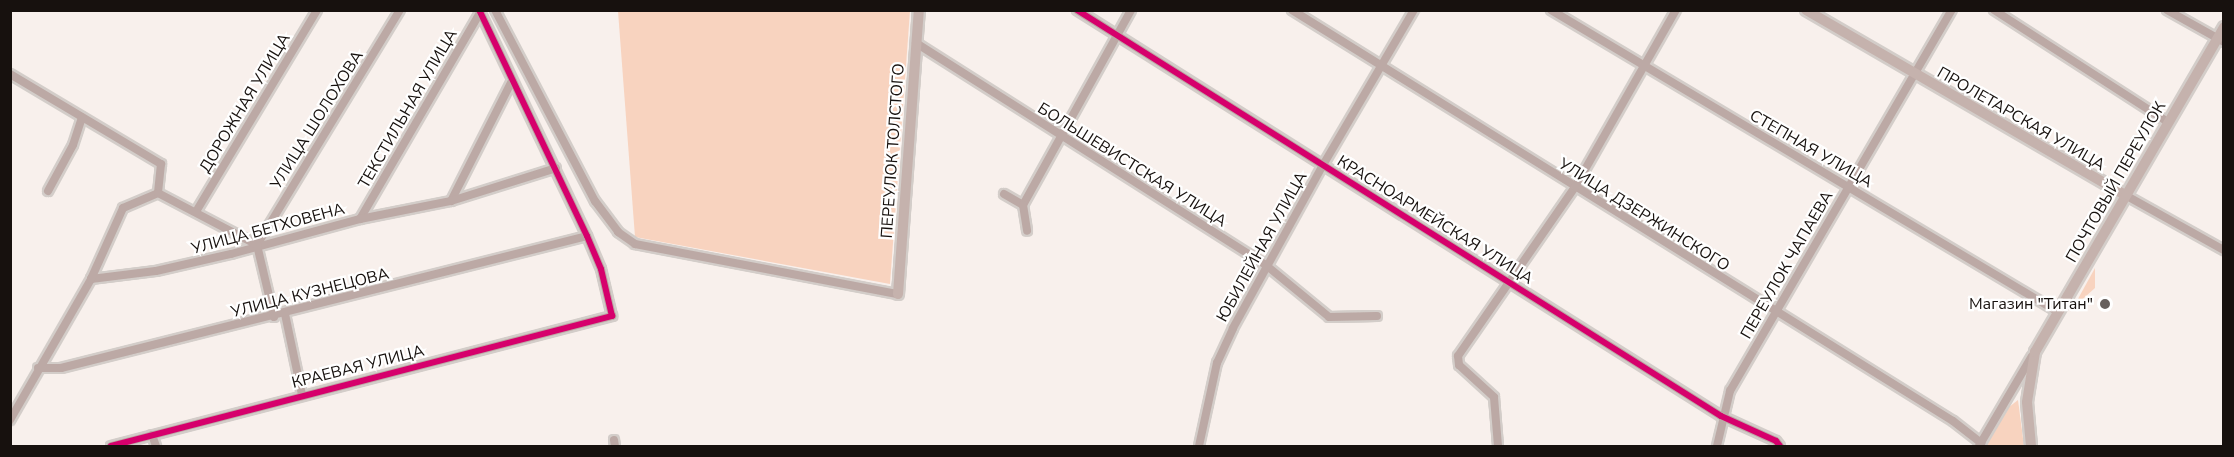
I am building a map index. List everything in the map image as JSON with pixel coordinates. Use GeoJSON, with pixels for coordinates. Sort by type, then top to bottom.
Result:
{"type":"FeatureCollection","features":[{"type":"Feature","properties":{"kind":"main road","name":"ПЕРЕУЛОК ТОЛСТОГО"},"geometry":{"type":"LineString","coordinates":[[898,294],[919,10]]}},
{"type":"Feature","properties":{"kind":"main road","name":"ПРОЛЕТАРСКАЯ УЛИЦА"},"geometry":{"type":"LineString","coordinates":[[1806,10],[2125,195]]}},
{"type":"Feature","properties":{"kind":"main road","name":"ПОЧТОВЫЙ ПЕРЕУЛОК"},"geometry":{"type":"LineString","coordinates":[[2035,352],[2168,122],[2220,40],[2223,27]]}},
{"type":"Feature","properties":{"kind":"main road"},"geometry":{"type":"LineString","coordinates":[[2031,447],[2027,402],[2035,352]]}},
{"type":"Feature","properties":{"kind":"street","name":"ДОРОЖНАЯ УЛИЦА"},"geometry":{"type":"LineString","coordinates":[[196,210],[317,10]]}},
{"type":"Feature","properties":{"kind":"street","name":"УЛИЦА ШОЛОХОВА"},"geometry":{"type":"LineString","coordinates":[[257,245],[400,10]]}},
{"type":"Feature","properties":{"kind":"street"},"geometry":{"type":"LineString","coordinates":[[495,10],[594,201],[618,232],[635,244],[898,294]]}},
{"type":"Feature","properties":{"kind":"street","name":"КРАСНОАРМЕЙСКАЯ УЛИЦА"},"geometry":{"type":"LineString","coordinates":[[1077,10],[1721,416],[1776,441],[1780,447]]}},
{"type":"Feature","properties":{"kind":"street"},"geometry":{"type":"LineString","coordinates":[[1027,231],[1023,205],[1131,10]]}},
{"type":"Feature","properties":{"kind":"street","name":"УЛИЦА ДЗЕРЖИНСКОГО"},"geometry":{"type":"LineString","coordinates":[[1292,10],[1380,68],[1953,421],[1980,445]]}},
{"type":"Feature","properties":{"kind":"street","name":"ЮБИЛЕЙНАЯ УЛИЦА"},"geometry":{"type":"LineString","coordinates":[[1199,447],[1217,363],[1323,165],[1414,10]]}},
{"type":"Feature","properties":{"kind":"street","name":"СТЕПНАЯ УЛИЦА"},"geometry":{"type":"LineString","coordinates":[[1551,10],[1642,67],[1848,186],[2058,312]]}},
{"type":"Feature","properties":{"kind":"street"},"geometry":{"type":"LineString","coordinates":[[1498,447],[1494,397],[1464,369],[1458,356],[1575,187],[1676,10]]}},
{"type":"Feature","properties":{"kind":"street","name":"ПЕРЕУЛОК ЧАПАЕВА"},"geometry":{"type":"LineString","coordinates":[[1717,447],[1721,416],[1730,391],[1952,10]]}},
{"type":"Feature","properties":{"kind":"street"},"geometry":{"type":"LineString","coordinates":[[1994,10],[2168,122]]}},
{"type":"Feature","properties":{"kind":"street"},"geometry":{"type":"LineString","coordinates":[[2167,10],[2220,40]]}},
{"type":"Feature","properties":{"kind":"street"},"geometry":{"type":"LineString","coordinates":[[480,12],[587,236]]}},
{"type":"Feature","properties":{"kind":"street","name":"ТЕКСТИЛЬНАЯ УЛИЦА"},"geometry":{"type":"LineString","coordinates":[[360,219],[480,12]]}},
{"type":"Feature","properties":{"kind":"street","name":"БОЛЬШЕВИСТСКАЯ УЛИЦА"},"geometry":{"type":"LineString","coordinates":[[916,43],[1059,137],[1267,266],[1329,317],[1377,316]]}},
{"type":"Feature","properties":{"kind":"street"},"geometry":{"type":"LineString","coordinates":[[10,74],[161,164],[158,193]]}},
{"type":"Feature","properties":{"kind":"street"},"geometry":{"type":"LineString","coordinates":[[451,201],[512,81]]}},
{"type":"Feature","properties":{"kind":"street"},"geometry":{"type":"LineString","coordinates":[[48,191],[73,145],[82,117]]}},
{"type":"Feature","properties":{"kind":"street","name":"УЛИЦА БЕТХОВЕНА"},"geometry":{"type":"LineString","coordinates":[[91,279],[156,271],[360,219],[451,201],[556,168]]}},
{"type":"Feature","properties":{"kind":"street"},"geometry":{"type":"LineString","coordinates":[[10,420],[91,279],[123,208],[158,193],[196,210],[257,245],[274,316]]}},
{"type":"Feature","properties":{"kind":"street"},"geometry":{"type":"LineString","coordinates":[[1004,194],[1023,205]]}},
{"type":"Feature","properties":{"kind":"street","name":"ПРОЛЕТАРСКАЯ УЛИЦА"},"geometry":{"type":"LineString","coordinates":[[2125,195],[2223,250]]}},
{"type":"Feature","properties":{"kind":"street","name":"УЛИЦА КУЗНЕЦОВА"},"geometry":{"type":"LineString","coordinates":[[38,368],[61,368],[285,314],[587,236]]}},
{"type":"Feature","properties":{"kind":"street","name":"КРАЕВАЯ УЛИЦА"},"geometry":{"type":"LineString","coordinates":[[111,447],[302,395],[612,316],[601,269],[587,236]]}},
{"type":"Feature","properties":{"kind":"street"},"geometry":{"type":"LineString","coordinates":[[285,314],[302,395]]}},
{"type":"Feature","properties":{"kind":"street"},"geometry":{"type":"LineString","coordinates":[[1980,445],[2035,352]]}},
{"type":"Feature","properties":{"kind":"street"},"geometry":{"type":"LineString","coordinates":[[152,435],[156,447]]}},
{"type":"Feature","properties":{"kind":"shaded area"},"geometry":{"type":"Polygon","coordinates":[[[618,11],[910,11],[890,284],[635,237],[618,11]]]}},
{"type":"Feature","properties":{"kind":"shaded area"},"geometry":{"type":"Polygon","coordinates":[[[2095,268],[2095,288],[2075,306],[2079,297],[2095,268]]]}},
{"type":"Feature","properties":{"kind":"shaded area"},"geometry":{"type":"Polygon","coordinates":[[[2018,400],[2024,446],[1986,446],[2009,407],[2018,400]]]}},
{"type":"Feature","properties":{"kind":"cycle path"},"geometry":{"type":"LineString","coordinates":[[111,446],[612,316],[601,269],[587,236],[479,10]]}},
{"type":"Feature","properties":{"kind":"cycle path"},"geometry":{"type":"LineString","coordinates":[[1077,10],[1721,416],[1776,441],[1780,446]]}},
{"type":"Feature","properties":{"kind":"place","name":"Магазин \"Титан\""},"geometry":{"type":"Point","coordinates":[2105,304]}}]}
